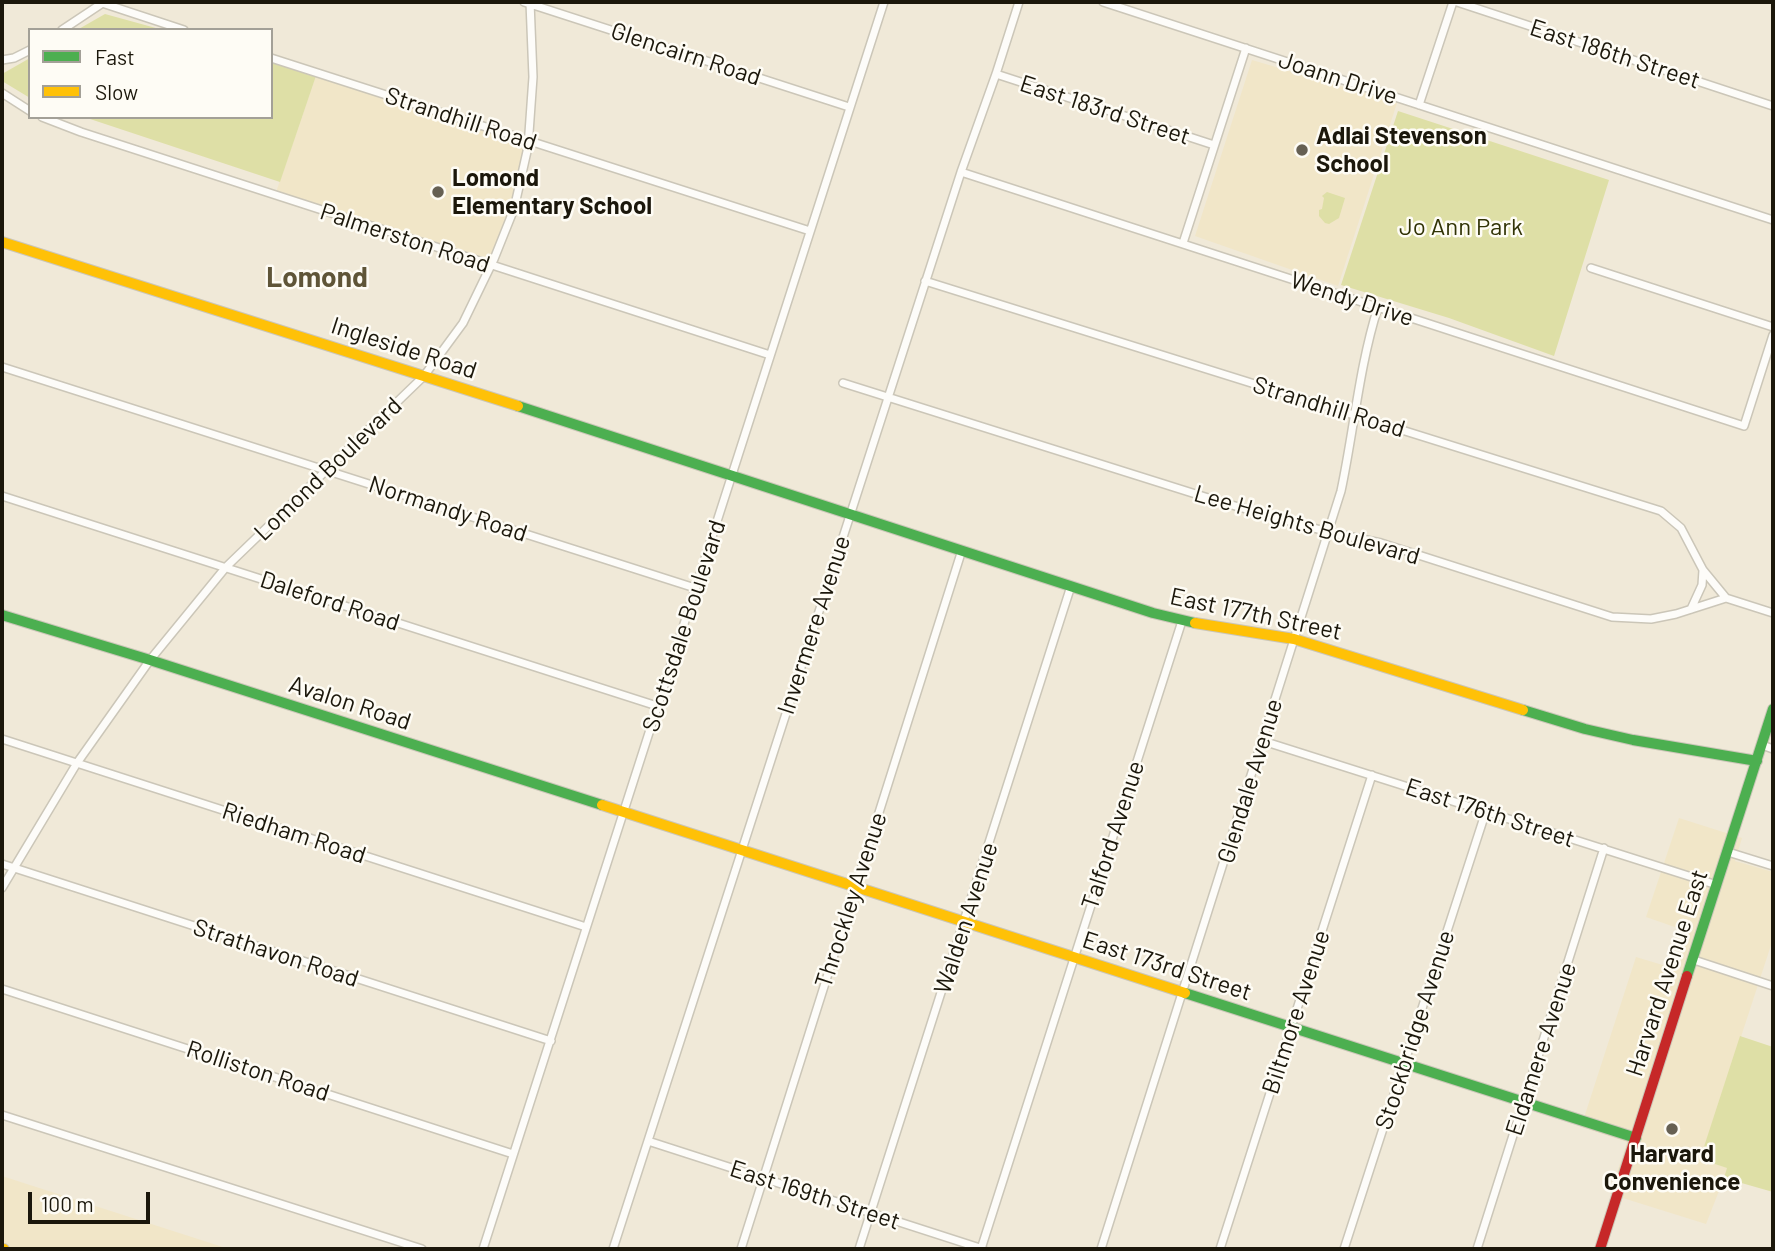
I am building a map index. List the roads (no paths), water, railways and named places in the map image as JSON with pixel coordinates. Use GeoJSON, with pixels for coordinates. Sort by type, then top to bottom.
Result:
{"type":"FeatureCollection","features":[{"type":"Feature","properties":{"kind":"street","name":"Scottsdale Boulevard"},"geometry":{"type":"LineString","coordinates":[[483,1249],[884,2]]}},
{"type":"Feature","properties":{"kind":"street","name":"Invermere Avenue"},"geometry":{"type":"LineString","coordinates":[[613,1249],[925,281],[1019,2]]}},
{"type":"Feature","properties":{"kind":"street","name":"Joann Drive"},"geometry":{"type":"LineString","coordinates":[[1103,2],[1773,220]]}},
{"type":"Feature","properties":{"kind":"street"},"geometry":{"type":"LineString","coordinates":[[1419,104],[1455,2]]}},
{"type":"Feature","properties":{"kind":"street","name":"East 186th Street"},"geometry":{"type":"LineString","coordinates":[[1455,2],[1773,106]]}},
{"type":"Feature","properties":{"kind":"street"},"geometry":{"type":"LineString","coordinates":[[65,28],[103,3],[178,28]]}},
{"type":"Feature","properties":{"kind":"street","name":"Glencairn Road"},"geometry":{"type":"LineString","coordinates":[[528,3],[849,107]]}},
{"type":"Feature","properties":{"kind":"street","name":"Lomond Boulevard"},"geometry":{"type":"LineString","coordinates":[[2,888],[77,763],[150,660],[226,567],[424,376],[463,323],[514,209],[528,141],[533,77],[528,3]]}},
{"type":"Feature","properties":{"kind":"street"},"geometry":{"type":"LineString","coordinates":[[1183,243],[1246,48]]}},
{"type":"Feature","properties":{"kind":"street"},"geometry":{"type":"LineString","coordinates":[[2,60],[28,51]]}},
{"type":"Feature","properties":{"kind":"street","name":"Strandhill Road"},"geometry":{"type":"LineString","coordinates":[[273,59],[810,231]]}},
{"type":"Feature","properties":{"kind":"street","name":"East 183rd Street"},"geometry":{"type":"LineString","coordinates":[[996,74],[1214,145]]}},
{"type":"Feature","properties":{"kind":"street"},"geometry":{"type":"LineString","coordinates":[[2,93],[28,110]]}},
{"type":"Feature","properties":{"kind":"street","name":"Palmerston Road"},"geometry":{"type":"LineString","coordinates":[[46,119],[490,266],[770,355]]}},
{"type":"Feature","properties":{"kind":"street","name":"Wendy Drive"},"geometry":{"type":"LineString","coordinates":[[961,172],[1744,426],[1773,335]]}},
{"type":"Feature","properties":{"kind":"street","name":"Ingleside Road"},"geometry":{"type":"LineString","coordinates":[[2,242],[792,494]]}},
{"type":"Feature","properties":{"kind":"street"},"geometry":{"type":"LineString","coordinates":[[1591,268],[1773,327]]}},
{"type":"Feature","properties":{"kind":"street","name":"Strandhill Road"},"geometry":{"type":"LineString","coordinates":[[925,281],[1661,512],[1681,528],[1703,570],[1726,598]]}},
{"type":"Feature","properties":{"kind":"street","name":"Glendale Avenue"},"geometry":{"type":"LineString","coordinates":[[1101,1249],[1341,491],[1366,346],[1378,307]]}},
{"type":"Feature","properties":{"kind":"street","name":"Normandy Road"},"geometry":{"type":"LineString","coordinates":[[2,367],[695,588]]}},
{"type":"Feature","properties":{"kind":"street","name":"Lee Heights Boulevard"},"geometry":{"type":"LineString","coordinates":[[843,383],[1233,506],[1328,532],[1381,543],[1612,617],[1651,619],[1726,598]]}},
{"type":"Feature","properties":{"kind":"street","name":"East 177th Street"},"geometry":{"type":"LineString","coordinates":[[792,494],[1182,621],[1294,639],[1586,729],[1633,740],[1757,761]]}},
{"type":"Feature","properties":{"kind":"street","name":"Daleford Road"},"geometry":{"type":"LineString","coordinates":[[2,496],[657,706]]}},
{"type":"Feature","properties":{"kind":"street","name":"Throckley Avenue"},"geometry":{"type":"LineString","coordinates":[[741,1249],[962,550]]}},
{"type":"Feature","properties":{"kind":"street"},"geometry":{"type":"LineString","coordinates":[[1691,609],[1702,585],[1703,570]]}},
{"type":"Feature","properties":{"kind":"street","name":"Walden Avenue"},"geometry":{"type":"LineString","coordinates":[[859,1249],[1071,586]]}},
{"type":"Feature","properties":{"kind":"street"},"geometry":{"type":"LineString","coordinates":[[1726,598],[1773,613]]}},
{"type":"Feature","properties":{"kind":"street","name":"Avalon Road"},"geometry":{"type":"LineString","coordinates":[[2,615],[150,660],[685,833]]}},
{"type":"Feature","properties":{"kind":"street","name":"Talford Avenue"},"geometry":{"type":"LineString","coordinates":[[982,1249],[1182,621]]}},
{"type":"Feature","properties":{"kind":"street","name":"Harvard Avenue East"},"geometry":{"type":"LineString","coordinates":[[1600,1249],[1773,709]]}},
{"type":"Feature","properties":{"kind":"street","name":"Riedham Road"},"geometry":{"type":"LineString","coordinates":[[2,739],[586,927]]}},
{"type":"Feature","properties":{"kind":"street","name":"East 176th Street"},"geometry":{"type":"LineString","coordinates":[[1263,741],[1717,885]]}},
{"type":"Feature","properties":{"kind":"street"},"geometry":{"type":"LineString","coordinates":[[1762,745],[1773,749]]}},
{"type":"Feature","properties":{"kind":"street","name":"Biltmore Avenue"},"geometry":{"type":"LineString","coordinates":[[1220,1249],[1371,775]]}},
{"type":"Feature","properties":{"kind":"street","name":"Stockbridge Avenue"},"geometry":{"type":"LineString","coordinates":[[1344,1249],[1486,811]]}},
{"type":"Feature","properties":{"kind":"street","name":"East 173rd Street"},"geometry":{"type":"LineString","coordinates":[[685,833],[1636,1138]]}},
{"type":"Feature","properties":{"kind":"street","name":"Eldamere Avenue"},"geometry":{"type":"LineString","coordinates":[[1477,1249],[1604,848]]}},
{"type":"Feature","properties":{"kind":"street"},"geometry":{"type":"LineString","coordinates":[[1728,852],[1773,866]]}},
{"type":"Feature","properties":{"kind":"street","name":"Strathavon Road"},"geometry":{"type":"LineString","coordinates":[[2,864],[551,1041]]}},
{"type":"Feature","properties":{"kind":"street"},"geometry":{"type":"LineString","coordinates":[[1694,961],[1773,986]]}},
{"type":"Feature","properties":{"kind":"street","name":"Rolliston Road"},"geometry":{"type":"LineString","coordinates":[[2,989],[513,1154]]}},
{"type":"Feature","properties":{"kind":"street"},"geometry":{"type":"LineString","coordinates":[[2,1115],[422,1249]]}},
{"type":"Feature","properties":{"kind":"street","name":"East 169th Street"},"geometry":{"type":"LineString","coordinates":[[648,1141],[982,1249]]}},
{"type":"Feature","properties":{"kind":"place","name":"Adlai Stevenson School"},"geometry":{"type":"Point","coordinates":[1302,150]}},
{"type":"Feature","properties":{"kind":"place","name":"Lomond Elementary School"},"geometry":{"type":"Point","coordinates":[438,192]}},
{"type":"Feature","properties":{"kind":"place","name":"Harvard Convenience"},"geometry":{"type":"Point","coordinates":[1672,1129]}},
{"type":"Feature","properties":{"kind":"district","name":"Lomond"},"geometry":{"type":"Point","coordinates":[317,278]}},
{"type":"Feature","properties":{"kind":"park label","name":"Jo Ann Park"},"geometry":{"type":"Point","coordinates":[1461,227]}}]}
